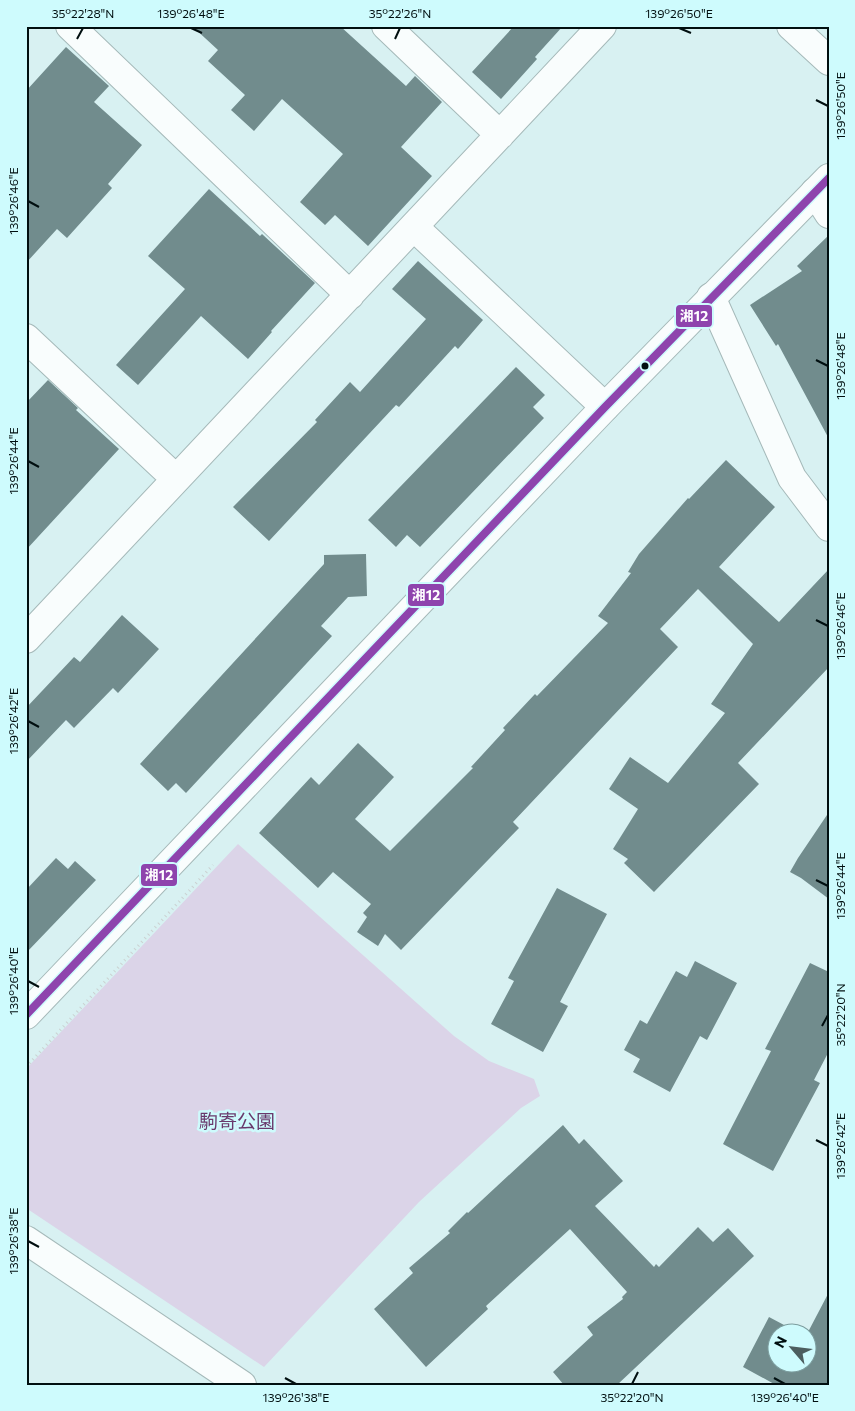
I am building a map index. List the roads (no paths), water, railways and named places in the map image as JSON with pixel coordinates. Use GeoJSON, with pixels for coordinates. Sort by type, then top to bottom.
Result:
{"type":"FeatureCollection","features":[{"type":"Feature","properties":{"kind":"street"},"geometry":{"type":"LineString","coordinates":[[70,26],[350,295]]}},
{"type":"Feature","properties":{"kind":"street"},"geometry":{"type":"LineString","coordinates":[[386,26],[500,135]]}},
{"type":"Feature","properties":{"kind":"street"},"geometry":{"type":"LineString","coordinates":[[27,638],[602,26]]}},
{"type":"Feature","properties":{"kind":"street"},"geometry":{"type":"LineString","coordinates":[[791,26],[829,61]]}},
{"type":"Feature","properties":{"kind":"street"},"geometry":{"type":"LineString","coordinates":[[26,1015],[711,297],[824,195]]}},
{"type":"Feature","properties":{"kind":"street"},"geometry":{"type":"LineString","coordinates":[[414,227],[605,407]]}},
{"type":"Feature","properties":{"kind":"street"},"geometry":{"type":"LineString","coordinates":[[711,297],[792,478],[829,528]]}},
{"type":"Feature","properties":{"kind":"street"},"geometry":{"type":"LineString","coordinates":[[26,338],[176,478]]}},
{"type":"Feature","properties":{"kind":"street"},"geometry":{"type":"LineString","coordinates":[[26,1240],[242,1385]]}},
{"type":"Feature","properties":{"kind":"park label","name":"駒寄公園"},"geometry":{"type":"Point","coordinates":[237,1121]}}]}
